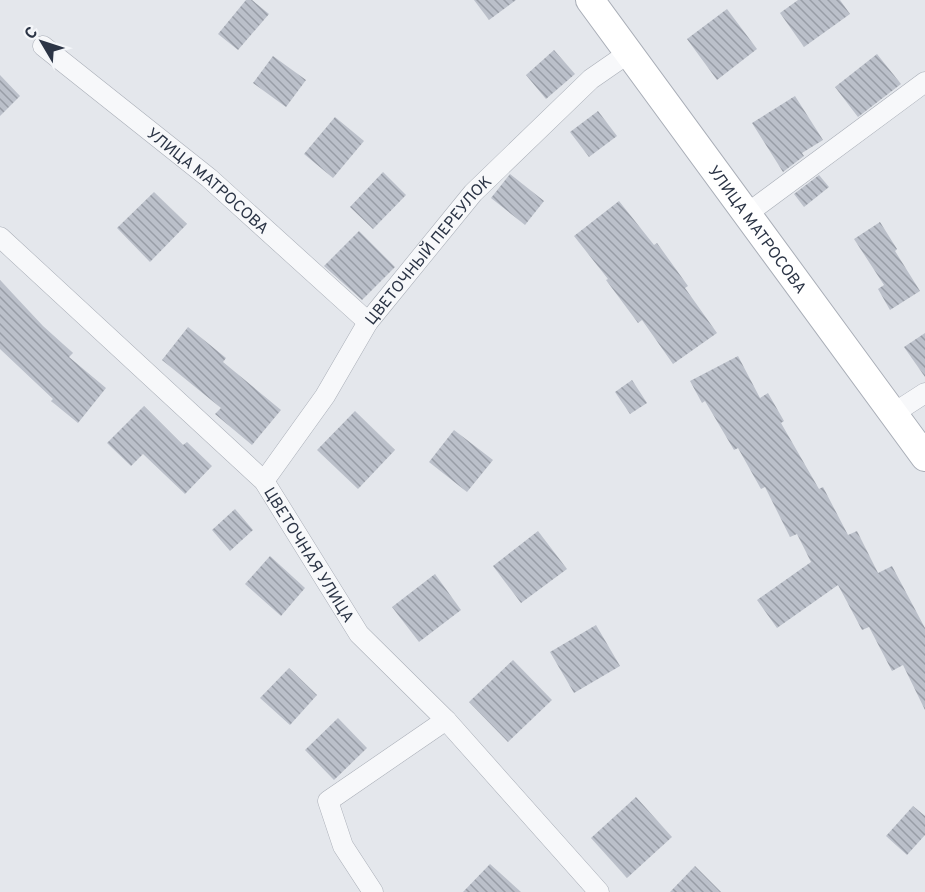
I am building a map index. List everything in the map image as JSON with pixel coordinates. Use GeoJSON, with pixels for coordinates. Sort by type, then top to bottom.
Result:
{"type":"FeatureCollection","features":[{"type":"Feature","properties":{"kind":"main road","name":"УЛИЦА МАТРОСОВА"},"geometry":{"type":"LineString","coordinates":[[590,0],[925,457]]}},
{"type":"Feature","properties":{"kind":"street","name":"УЛИЦА МАТРОСОВА"},"geometry":{"type":"LineString","coordinates":[[43,46],[209,178],[368,322]]}},
{"type":"Feature","properties":{"kind":"street","name":"ЦВЕТОЧНЫЙ ПЕРЕУЛОК"},"geometry":{"type":"LineString","coordinates":[[264,481],[325,396],[368,322],[473,193],[591,79],[630,52]]}},
{"type":"Feature","properties":{"kind":"street"},"geometry":{"type":"LineString","coordinates":[[748,213],[925,82]]}},
{"type":"Feature","properties":{"kind":"street","name":"ЦВЕТОЧНАЯ УЛИЦА"},"geometry":{"type":"LineString","coordinates":[[0,237],[264,481],[359,634],[446,720],[599,892]]}},
{"type":"Feature","properties":{"kind":"street"},"geometry":{"type":"LineString","coordinates":[[894,413],[925,393]]}},
{"type":"Feature","properties":{"kind":"street"},"geometry":{"type":"LineString","coordinates":[[374,892],[343,846],[328,801],[446,720]]}},
{"type":"Feature","properties":{"kind":"building"},"geometry":{"type":"Polygon","coordinates":[[[246,0],[252,0],[269,14],[238,50],[218,34],[246,0]]]}},
{"type":"Feature","properties":{"kind":"building"},"geometry":{"type":"Polygon","coordinates":[[[474,0],[516,0],[489,20],[474,0]]]}},
{"type":"Feature","properties":{"kind":"building"},"geometry":{"type":"Polygon","coordinates":[[[798,0],[840,0],[850,14],[804,47],[780,13],[798,0]]]}},
{"type":"Feature","properties":{"kind":"building"},"geometry":{"type":"Polygon","coordinates":[[[727,9],[757,49],[717,80],[687,39],[727,9]]]}},
{"type":"Feature","properties":{"kind":"building"},"geometry":{"type":"Polygon","coordinates":[[[554,50],[575,74],[546,99],[526,75],[554,50]]]}},
{"type":"Feature","properties":{"kind":"building"},"geometry":{"type":"Polygon","coordinates":[[[877,54],[901,84],[858,117],[835,87],[877,54]]]}},
{"type":"Feature","properties":{"kind":"building"},"geometry":{"type":"Polygon","coordinates":[[[273,56],[306,80],[286,107],[253,83],[273,56]]]}},
{"type":"Feature","properties":{"kind":"building"},"geometry":{"type":"Polygon","coordinates":[[[0,75],[20,96],[0,116],[0,75]]]}},
{"type":"Feature","properties":{"kind":"building"},"geometry":{"type":"Polygon","coordinates":[[[795,96],[823,140],[802,153],[804,156],[783,172],[752,123],[795,96]]]}},
{"type":"Feature","properties":{"kind":"building"},"geometry":{"type":"Polygon","coordinates":[[[598,111],[617,136],[589,157],[570,132],[598,111]]]}},
{"type":"Feature","properties":{"kind":"building"},"geometry":{"type":"Polygon","coordinates":[[[335,117],[364,141],[333,178],[304,154],[335,117]]]}},
{"type":"Feature","properties":{"kind":"building"},"geometry":{"type":"Polygon","coordinates":[[[383,172],[406,195],[373,229],[350,207],[383,172]]]}},
{"type":"Feature","properties":{"kind":"building"},"geometry":{"type":"Polygon","coordinates":[[[510,174],[544,201],[525,225],[491,198],[510,174]]]}},
{"type":"Feature","properties":{"kind":"building"},"geometry":{"type":"Polygon","coordinates":[[[819,175],[829,187],[804,207],[794,194],[819,175]]]}},
{"type":"Feature","properties":{"kind":"building"},"geometry":{"type":"Polygon","coordinates":[[[154,192],[187,224],[150,262],[117,228],[154,192]]]}},
{"type":"Feature","properties":{"kind":"building"},"geometry":{"type":"Polygon","coordinates":[[[619,201],[654,245],[657,243],[688,286],[685,288],[717,333],[673,364],[642,320],[638,323],[606,280],[608,279],[574,236],[619,201]]]}},
{"type":"Feature","properties":{"kind":"building"},"geometry":{"type":"Polygon","coordinates":[[[880,222],[920,291],[890,310],[878,289],[884,285],[854,239],[880,222]]]}},
{"type":"Feature","properties":{"kind":"building"},"geometry":{"type":"Polygon","coordinates":[[[359,231],[395,267],[362,300],[324,266],[359,231]]]}},
{"type":"Feature","properties":{"kind":"building"},"geometry":{"type":"Polygon","coordinates":[[[0,280],[43,326],[73,353],[69,357],[106,388],[78,423],[51,401],[53,399],[0,349],[0,280]]]}},
{"type":"Feature","properties":{"kind":"building"},"geometry":{"type":"Polygon","coordinates":[[[188,327],[226,358],[223,362],[281,410],[252,445],[215,414],[221,408],[162,360],[188,327]]]}},
{"type":"Feature","properties":{"kind":"building"},"geometry":{"type":"Polygon","coordinates":[[[925,333],[925,377],[904,347],[925,333]]]}},
{"type":"Feature","properties":{"kind":"building"},"geometry":{"type":"Polygon","coordinates":[[[738,356],[760,398],[768,393],[784,421],[781,423],[819,489],[823,487],[848,535],[857,531],[878,573],[892,566],[925,628],[925,710],[903,665],[892,671],[869,627],[862,630],[838,585],[777,628],[757,600],[811,562],[797,534],[790,537],[765,487],[761,489],[738,448],[734,450],[705,401],[702,403],[690,381],[738,356]]]}},
{"type":"Feature","properties":{"kind":"building"},"geometry":{"type":"Polygon","coordinates":[[[632,380],[647,403],[630,414],[615,392],[632,380]]]}},
{"type":"Feature","properties":{"kind":"building"},"geometry":{"type":"Polygon","coordinates":[[[144,406],[183,445],[187,442],[212,466],[185,494],[143,454],[131,466],[107,443],[144,406]]]}},
{"type":"Feature","properties":{"kind":"building"},"geometry":{"type":"Polygon","coordinates":[[[355,411],[395,450],[358,489],[317,450],[355,411]]]}},
{"type":"Feature","properties":{"kind":"building"},"geometry":{"type":"Polygon","coordinates":[[[454,430],[493,460],[467,492],[429,462],[454,430]]]}},
{"type":"Feature","properties":{"kind":"building"},"geometry":{"type":"Polygon","coordinates":[[[235,509],[253,530],[230,551],[212,530],[235,509]]]}},
{"type":"Feature","properties":{"kind":"building"},"geometry":{"type":"Polygon","coordinates":[[[538,531],[567,569],[521,603],[493,566],[538,531]]]}},
{"type":"Feature","properties":{"kind":"building"},"geometry":{"type":"Polygon","coordinates":[[[270,556],[305,588],[281,616],[245,584],[270,556]]]}},
{"type":"Feature","properties":{"kind":"building"},"geometry":{"type":"Polygon","coordinates":[[[435,574],[461,610],[419,642],[392,607],[435,574]]]}},
{"type":"Feature","properties":{"kind":"building"},"geometry":{"type":"Polygon","coordinates":[[[596,625],[620,666],[574,693],[550,652],[596,625]]]}},
{"type":"Feature","properties":{"kind":"building"},"geometry":{"type":"Polygon","coordinates":[[[513,660],[552,700],[508,742],[469,702],[513,660]]]}},
{"type":"Feature","properties":{"kind":"building"},"geometry":{"type":"Polygon","coordinates":[[[289,668],[317,695],[290,725],[260,698],[289,668]]]}},
{"type":"Feature","properties":{"kind":"building"},"geometry":{"type":"Polygon","coordinates":[[[338,718],[367,748],[334,780],[305,750],[338,718]]]}},
{"type":"Feature","properties":{"kind":"building"},"geometry":{"type":"Polygon","coordinates":[[[636,797],[672,837],[627,878],[591,838],[636,797]]]}},
{"type":"Feature","properties":{"kind":"building"},"geometry":{"type":"Polygon","coordinates":[[[913,806],[925,816],[925,835],[907,855],[886,836],[913,806]]]}},
{"type":"Feature","properties":{"kind":"building"},"geometry":{"type":"Polygon","coordinates":[[[490,864],[521,892],[463,892],[490,864]]]}},
{"type":"Feature","properties":{"kind":"building"},"geometry":{"type":"Polygon","coordinates":[[[695,866],[721,892],[670,892],[695,866]]]}}]}
